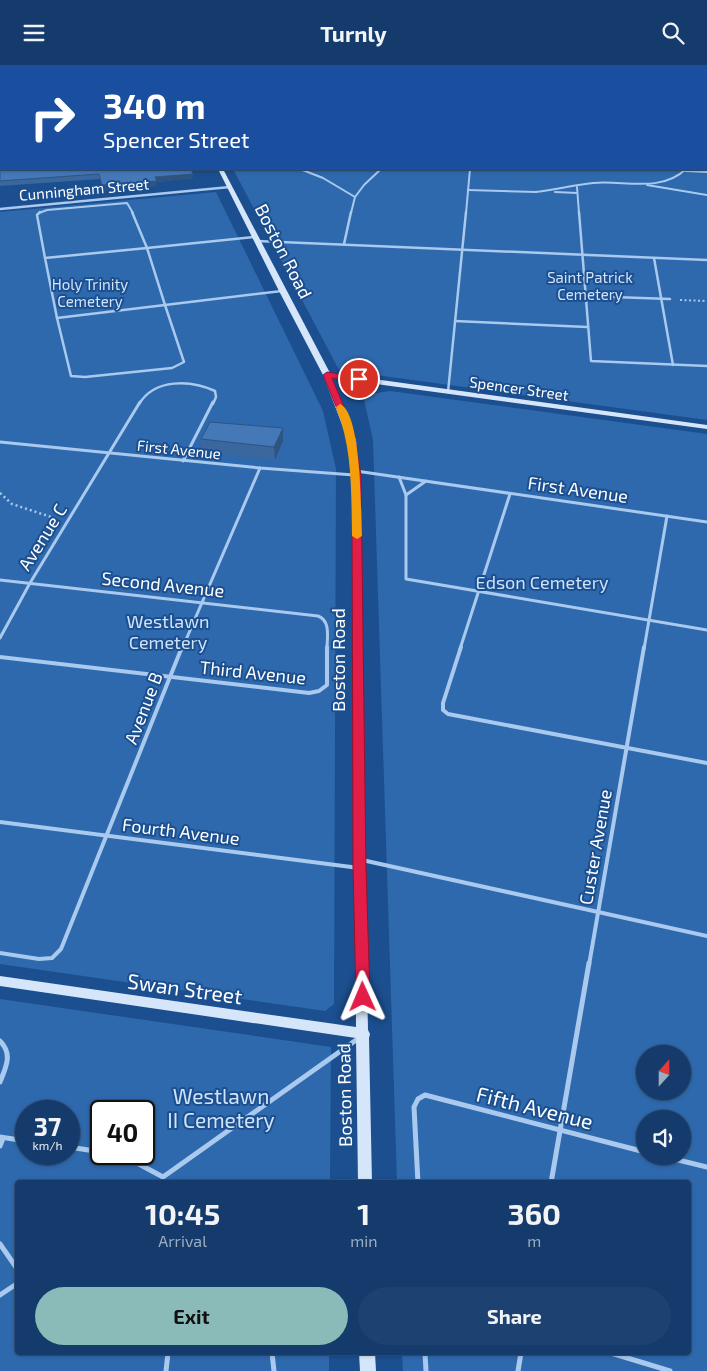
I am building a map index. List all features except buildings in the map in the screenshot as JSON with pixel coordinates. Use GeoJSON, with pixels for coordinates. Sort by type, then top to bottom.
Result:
{"type":"FeatureCollection","features":[{"type":"Feature","properties":{"kind":"street","name":"Boston Road"},"geometry":{"type":"LineString","coordinates":[[221,170],[327,375],[349,428],[356,473],[366,1180]]}},
{"type":"Feature","properties":{"kind":"street","name":"Cunningham Street"},"geometry":{"type":"LineString","coordinates":[[0,209],[230,187]]}},
{"type":"Feature","properties":{"kind":"street","name":"Spencer Street"},"geometry":{"type":"LineString","coordinates":[[327,375],[707,427]]}},
{"type":"Feature","properties":{"kind":"street","name":"Swan Street"},"geometry":{"type":"LineString","coordinates":[[0,981],[364,1034]]}},
{"type":"Feature","properties":{"kind":"street"},"geometry":{"type":"LineString","coordinates":[[368,1355],[368,1371]]}},
{"type":"Feature","properties":{"kind":"lane"},"geometry":{"type":"LineString","coordinates":[[303,170],[323,178],[355,197]]}},
{"type":"Feature","properties":{"kind":"lane"},"geometry":{"type":"LineString","coordinates":[[344,244],[355,197],[364,185],[380,170]]}},
{"type":"Feature","properties":{"kind":"lane"},"geometry":{"type":"LineString","coordinates":[[448,392],[470,170]]}},
{"type":"Feature","properties":{"kind":"lane"},"geometry":{"type":"LineString","coordinates":[[639,184],[665,181],[678,176],[686,170],[707,172]]}},
{"type":"Feature","properties":{"kind":"lane"},"geometry":{"type":"LineString","coordinates":[[535,191],[601,183],[639,184],[707,195]]}},
{"type":"Feature","properties":{"kind":"lane"},"geometry":{"type":"LineString","coordinates":[[576,187],[587,327],[592,361],[707,367]]}},
{"type":"Feature","properties":{"kind":"lane"},"geometry":{"type":"LineString","coordinates":[[468,189],[577,193]]}},
{"type":"Feature","properties":{"kind":"lane"},"geometry":{"type":"LineString","coordinates":[[127,203],[147,248],[164,306],[184,363],[172,368],[86,377],[71,376],[45,258],[37,215],[40,211],[127,203]]}},
{"type":"Feature","properties":{"kind":"lane"},"geometry":{"type":"LineString","coordinates":[[45,258],[256,239],[707,260]]}},
{"type":"Feature","properties":{"kind":"lane"},"geometry":{"type":"LineString","coordinates":[[654,258],[673,365]]}},
{"type":"Feature","properties":{"kind":"lane"},"geometry":{"type":"LineString","coordinates":[[57,318],[282,291]]}},
{"type":"Feature","properties":{"kind":"lane"},"geometry":{"type":"LineString","coordinates":[[585,297],[670,299]]}},
{"type":"Feature","properties":{"kind":"lane"},"geometry":{"type":"LineString","coordinates":[[455,321],[587,327]]}},
{"type":"Feature","properties":{"kind":"lane"},"geometry":{"type":"LineString","coordinates":[[110,453],[143,397],[150,390],[175,384],[209,387],[215,391],[216,397],[183,461]]}},
{"type":"Feature","properties":{"kind":"lane","name":"First Avenue"},"geometry":{"type":"LineString","coordinates":[[0,442],[260,468],[399,477],[707,522]]}},
{"type":"Feature","properties":{"kind":"lane","name":"Avenue C"},"geometry":{"type":"LineString","coordinates":[[0,637],[30,583],[110,453]]}},
{"type":"Feature","properties":{"kind":"lane","name":"Avenue B"},"geometry":{"type":"LineString","coordinates":[[0,953],[39,959],[52,958],[60,949],[108,836],[170,676],[260,468]]}},
{"type":"Feature","properties":{"kind":"lane"},"geometry":{"type":"LineString","coordinates":[[399,477],[406,495],[406,579],[707,630]]}},
{"type":"Feature","properties":{"kind":"lane"},"geometry":{"type":"LineString","coordinates":[[406,495],[426,481]]}},
{"type":"Feature","properties":{"kind":"lane"},"geometry":{"type":"LineString","coordinates":[[510,494],[443,703],[444,710],[448,714],[707,763]]}},
{"type":"Feature","properties":{"kind":"lane","name":"Custer Avenue"},"geometry":{"type":"LineString","coordinates":[[552,1180],[667,516]]}},
{"type":"Feature","properties":{"kind":"lane","name":"Second Avenue"},"geometry":{"type":"LineString","coordinates":[[0,580],[202,602],[323,618],[327,624],[327,685],[324,689]]}},
{"type":"Feature","properties":{"kind":"lane","name":"Third Avenue"},"geometry":{"type":"LineString","coordinates":[[0,657],[302,693],[318,692],[324,689]]}},
{"type":"Feature","properties":{"kind":"lane","name":"Fourth Avenue"},"geometry":{"type":"LineString","coordinates":[[0,822],[108,836],[360,863],[598,911],[707,936]]}},
{"type":"Feature","properties":{"kind":"lane"},"geometry":{"type":"LineString","coordinates":[[144,1165],[164,1180],[364,1034]]}},
{"type":"Feature","properties":{"kind":"lane"},"geometry":{"type":"LineString","coordinates":[[0,1041],[6,1047],[10,1057],[0,1082]]}},
{"type":"Feature","properties":{"kind":"lane","name":"Fifth Avenue"},"geometry":{"type":"LineString","coordinates":[[418,1180],[414,1107],[418,1099],[426,1095],[636,1150]]}},
{"type":"Feature","properties":{"kind":"lane"},"geometry":{"type":"LineString","coordinates":[[0,1146],[1,1138],[15,1140]]}},
{"type":"Feature","properties":{"kind":"lane"},"geometry":{"type":"LineString","coordinates":[[691,1163],[707,1167]]}},
{"type":"Feature","properties":{"kind":"lane"},"geometry":{"type":"LineString","coordinates":[[0,1244],[15,1266]]}},
{"type":"Feature","properties":{"kind":"lane"},"geometry":{"type":"LineString","coordinates":[[0,1295],[15,1285]]}},
{"type":"Feature","properties":{"kind":"lane"},"geometry":{"type":"LineString","coordinates":[[166,1371],[168,1355]]}},
{"type":"Feature","properties":{"kind":"lane"},"geometry":{"type":"LineString","coordinates":[[272,1355],[274,1371]]}},
{"type":"Feature","properties":{"kind":"lane"},"geometry":{"type":"LineString","coordinates":[[425,1355],[426,1371]]}},
{"type":"Feature","properties":{"kind":"lane"},"geometry":{"type":"LineString","coordinates":[[518,1371],[521,1355]]}},
{"type":"Feature","properties":{"kind":"lane"},"geometry":{"type":"LineString","coordinates":[[618,1355],[670,1371]]}},
{"type":"Feature","properties":{"kind":"path"},"geometry":{"type":"LineString","coordinates":[[670,299],[707,301]]}},
{"type":"Feature","properties":{"kind":"path"},"geometry":{"type":"LineString","coordinates":[[0,493],[12,504],[67,523]]}},
{"type":"Feature","properties":{"kind":"green space","name":"Saint Patrick Cemetery"},"geometry":{"type":"Polygon","coordinates":[[[234,170],[707,170],[707,420],[339,370],[234,170]]]}},
{"type":"Feature","properties":{"kind":"green space","name":"Westlawn Cemetery"},"geometry":{"type":"Polygon","coordinates":[[[216,192],[323,411],[336,469],[334,1004],[325,1011],[0,964],[0,212],[216,192]]]}},
{"type":"Feature","properties":{"kind":"green space","name":"Edson Cemetery"},"geometry":{"type":"Polygon","coordinates":[[[390,391],[707,434],[707,1371],[403,1371],[402,1355],[691,1355],[691,1180],[397,1180],[373,440],[363,395],[390,391]]]}},
{"type":"Feature","properties":{"kind":"green space","name":"Westlawn II Cemetery"},"geometry":{"type":"Polygon","coordinates":[[[0,999],[331,1047],[330,1180],[15,1180],[15,1355],[329,1355],[329,1371],[0,1371],[0,999]]]}},
{"type":"Feature","properties":{"kind":"slow traffic"},"geometry":{"type":"LineString","coordinates":[[340,407],[349,428],[354,455],[357,536]]}},
{"type":"Feature","properties":{"kind":"route"},"geometry":{"type":"LineString","coordinates":[[359,379],[327,375],[349,428],[356,475],[363,997]]}},
{"type":"Feature","properties":{"kind":"park label","name":"Holy Trinity Cemetery"},"geometry":{"type":"Point","coordinates":[90,292]}}]}
